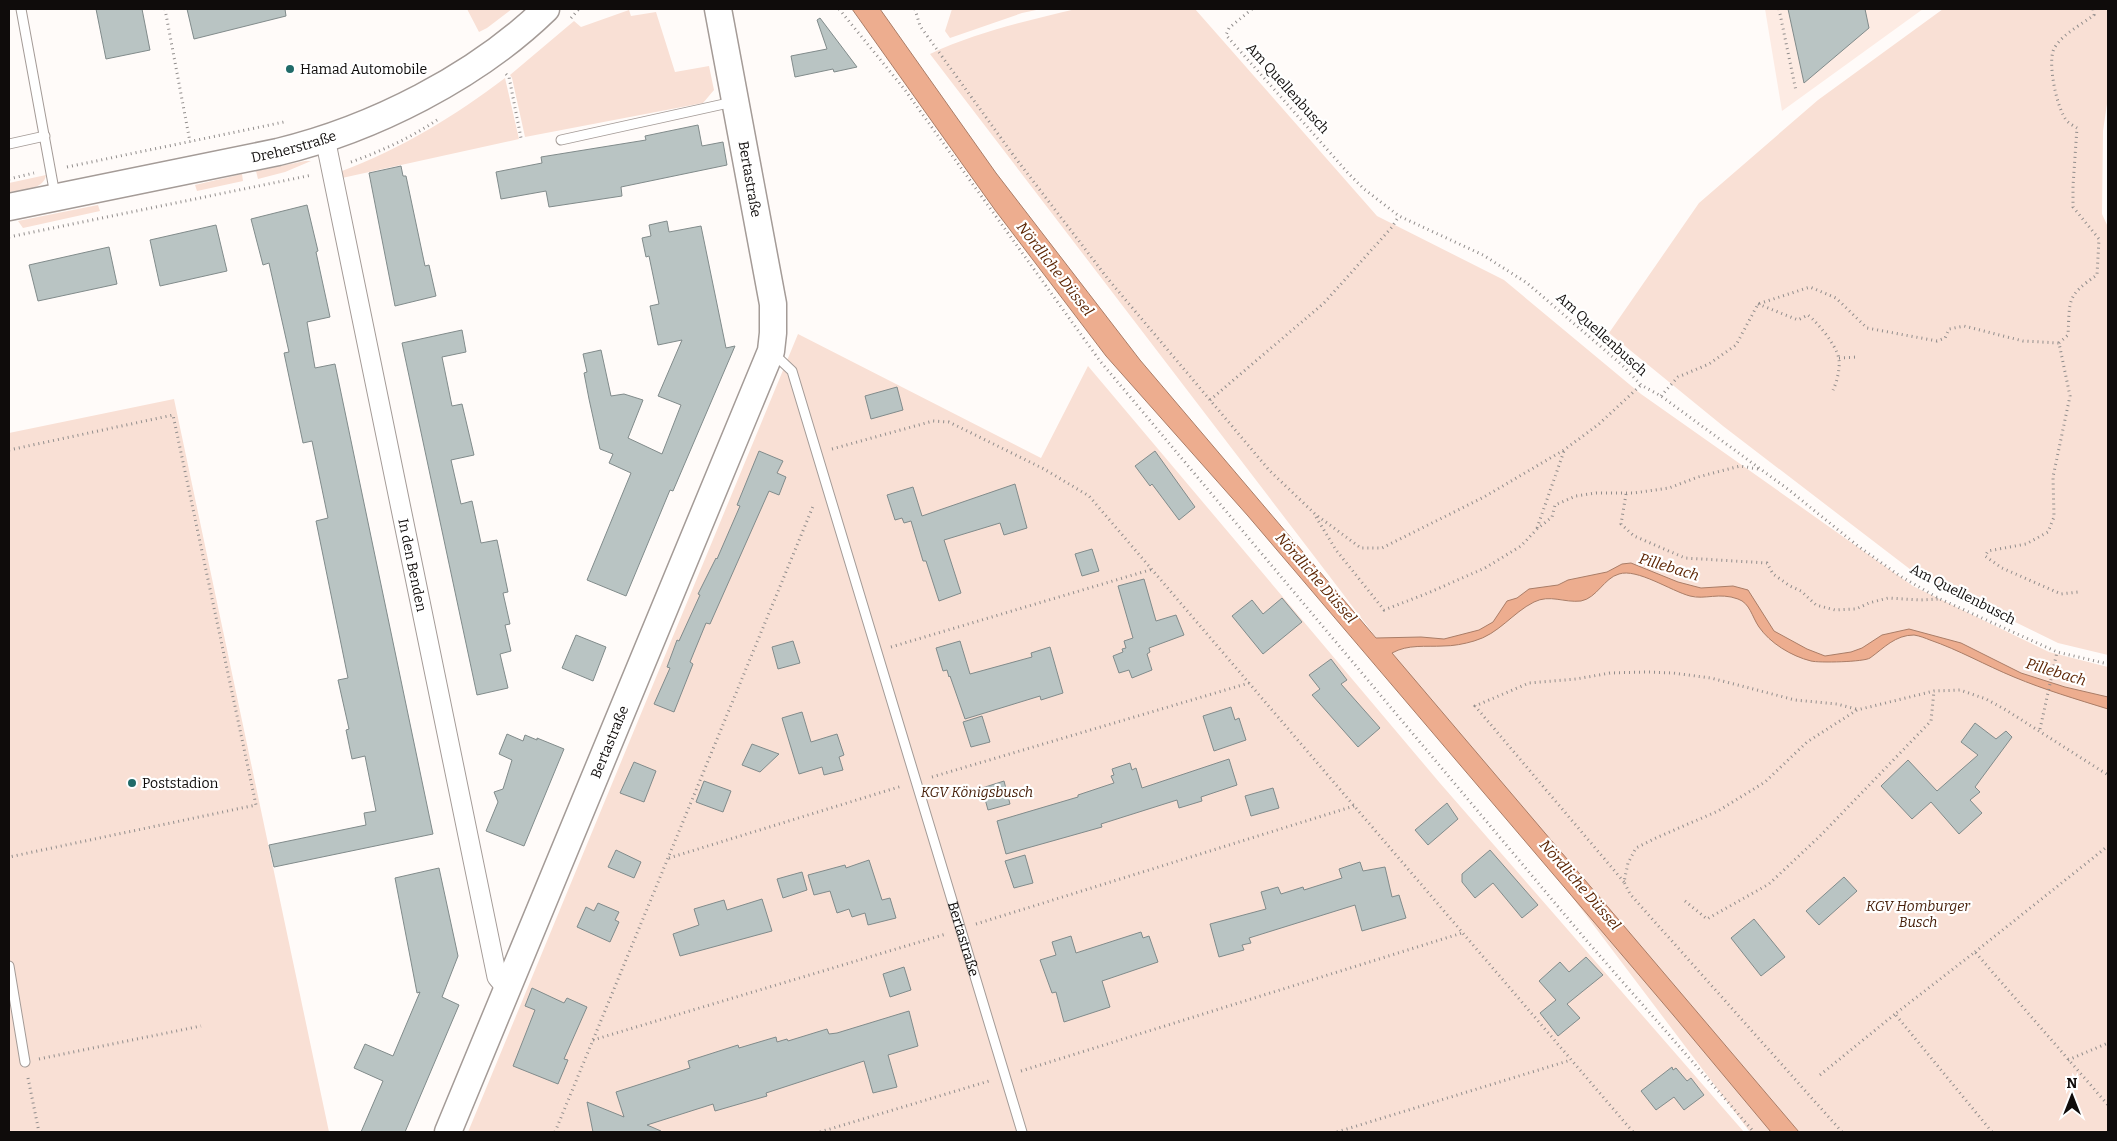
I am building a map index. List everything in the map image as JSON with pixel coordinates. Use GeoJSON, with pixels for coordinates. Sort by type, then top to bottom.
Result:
{"type":"FeatureCollection","features":[{"type":"Feature","properties":{"kind":"street","name":"Dreherstraße"},"geometry":{"type":"LineString","coordinates":[[9,207],[278,152],[325,138],[407,104],[448,82],[514,38],[546,9]]}},
{"type":"Feature","properties":{"kind":"street","name":"Bertastraße"},"geometry":{"type":"LineString","coordinates":[[448,1132],[771,351],[773,304],[718,9]]}},
{"type":"Feature","properties":{"kind":"street","name":"In den Benden"},"geometry":{"type":"LineString","coordinates":[[325,138],[497,977],[507,989]]}},
{"type":"Feature","properties":{"kind":"lane"},"geometry":{"type":"LineString","coordinates":[[21,9],[56,197]]}},
{"type":"Feature","properties":{"kind":"lane"},"geometry":{"type":"LineString","coordinates":[[561,140],[736,101]]}},
{"type":"Feature","properties":{"kind":"lane"},"geometry":{"type":"LineString","coordinates":[[9,144],[45,136]]}},
{"type":"Feature","properties":{"kind":"lane","name":"Bertastraße"},"geometry":{"type":"LineString","coordinates":[[771,351],[792,371],[1022,1132]]}},
{"type":"Feature","properties":{"kind":"lane"},"geometry":{"type":"LineString","coordinates":[[9,966],[25,1062]]}},
{"type":"Feature","properties":{"kind":"path"},"geometry":{"type":"LineString","coordinates":[[165,9],[190,142]]}},
{"type":"Feature","properties":{"kind":"path"},"geometry":{"type":"LineString","coordinates":[[839,9],[905,90],[1100,361],[1586,940],[1754,1132]]}},
{"type":"Feature","properties":{"kind":"path"},"geometry":{"type":"LineString","coordinates":[[915,9],[920,26],[1014,156],[1108,279],[1269,470],[1315,514],[1362,548],[1382,548],[1484,497],[1564,450],[1600,424],[1641,385]]}},
{"type":"Feature","properties":{"kind":"path","name":"Am Quellenbusch"},"geometry":{"type":"LineString","coordinates":[[1252,9],[1229,28],[1226,36],[1348,173],[1364,189],[1399,216],[1483,256],[1528,282],[1622,365],[1641,385],[1661,396],[1760,469],[1858,546],[1900,576],[1940,599],[2057,652],[2108,664]]}},
{"type":"Feature","properties":{"kind":"path"},"geometry":{"type":"LineString","coordinates":[[1779,9],[1796,91]]}},
{"type":"Feature","properties":{"kind":"path"},"geometry":{"type":"LineString","coordinates":[[1661,396],[1678,377],[1709,364],[1736,345],[1758,304],[1810,286],[1836,298],[1867,328],[1937,341],[1945,338],[1949,329],[1964,326],[2023,341],[2059,344],[2068,335],[2070,300],[2084,284],[2097,275],[2099,239],[2074,207],[2073,186],[2077,128],[2068,122],[2063,114],[2051,63],[2054,48],[2066,34],[2094,15],[2093,9]]}},
{"type":"Feature","properties":{"kind":"path"},"geometry":{"type":"LineString","coordinates":[[506,73],[521,138]]}},
{"type":"Feature","properties":{"kind":"path","name":"Dreherstraße"},"geometry":{"type":"LineString","coordinates":[[9,179],[288,121]]}},
{"type":"Feature","properties":{"kind":"path"},"geometry":{"type":"LineString","coordinates":[[9,238],[321,173]]}},
{"type":"Feature","properties":{"kind":"path"},"geometry":{"type":"LineString","coordinates":[[1210,400],[1324,303],[1392,227],[1399,216]]}},
{"type":"Feature","properties":{"kind":"path"},"geometry":{"type":"LineString","coordinates":[[1758,304],[1798,320],[1808,315],[1818,323],[1839,358],[1836,383],[1833,390]]}},
{"type":"Feature","properties":{"kind":"path"},"geometry":{"type":"LineString","coordinates":[[2059,344],[2070,396],[2054,477],[2054,518],[2048,532],[2026,544],[1988,551],[1985,556],[2002,568],[2061,594],[2078,592]]}},
{"type":"Feature","properties":{"kind":"path"},"geometry":{"type":"LineString","coordinates":[[1839,358],[1857,357]]}},
{"type":"Feature","properties":{"kind":"path"},"geometry":{"type":"LineString","coordinates":[[9,450],[173,415],[256,805],[9,857]]}},
{"type":"Feature","properties":{"kind":"path"},"geometry":{"type":"LineString","coordinates":[[816,453],[933,421],[949,422],[1044,469],[1089,496],[1633,1132]]}},
{"type":"Feature","properties":{"kind":"path"},"geometry":{"type":"LineString","coordinates":[[1537,529],[1564,450]]}},
{"type":"Feature","properties":{"kind":"path"},"geometry":{"type":"LineString","coordinates":[[1315,514],[1336,550],[1384,610],[1485,568],[1521,546],[1552,517],[1555,505],[1576,496],[1596,493],[1626,494],[1669,488],[1740,466],[1760,469]]}},
{"type":"Feature","properties":{"kind":"path"},"geometry":{"type":"LineString","coordinates":[[555,1132],[824,480]]}},
{"type":"Feature","properties":{"kind":"path"},"geometry":{"type":"LineString","coordinates":[[1626,494],[1621,524],[1634,536],[1685,558],[1766,563],[1773,574],[1790,586],[1801,590],[1816,605],[1835,610],[1856,609],[1888,598],[1940,599]]}},
{"type":"Feature","properties":{"kind":"path"},"geometry":{"type":"LineString","coordinates":[[876,652],[1153,569]]}},
{"type":"Feature","properties":{"kind":"path"},"geometry":{"type":"LineString","coordinates":[[2040,729],[2057,652]]}},
{"type":"Feature","properties":{"kind":"path"},"geometry":{"type":"LineString","coordinates":[[1842,1132],[1630,894],[1624,882],[1475,706],[1529,683],[1576,679],[1610,673],[1647,672],[1711,678],[1795,700],[1837,704],[1857,710]]}},
{"type":"Feature","properties":{"kind":"path"},"geometry":{"type":"LineString","coordinates":[[668,858],[915,782],[1249,683]]}},
{"type":"Feature","properties":{"kind":"path"},"geometry":{"type":"LineString","coordinates":[[1624,882],[1628,863],[1636,848],[1718,810],[1765,782],[1807,742],[1857,710],[1934,692],[1960,690],[1986,699],[2040,729],[2061,746],[2108,775]]}},
{"type":"Feature","properties":{"kind":"path"},"geometry":{"type":"LineString","coordinates":[[1685,901],[1707,919],[1769,884],[1820,836],[1930,720],[1934,692]]}},
{"type":"Feature","properties":{"kind":"path"},"geometry":{"type":"LineString","coordinates":[[1820,1074],[2108,846]]}},
{"type":"Feature","properties":{"kind":"path"},"geometry":{"type":"LineString","coordinates":[[820,1132],[1462,933]]}},
{"type":"Feature","properties":{"kind":"path"},"geometry":{"type":"LineString","coordinates":[[1975,952],[2108,1105]]}},
{"type":"Feature","properties":{"kind":"path"},"geometry":{"type":"LineString","coordinates":[[1895,1014],[1992,1132]]}},
{"type":"Feature","properties":{"kind":"path"},"geometry":{"type":"LineString","coordinates":[[39,1132],[25,1062],[200,1026]]}},
{"type":"Feature","properties":{"kind":"path"},"geometry":{"type":"LineString","coordinates":[[2068,1060],[2108,1043]]}},
{"type":"Feature","properties":{"kind":"path"},"geometry":{"type":"LineString","coordinates":[[1337,1132],[1571,1060]]}},
{"type":"Feature","properties":{"kind":"shaded area"},"geometry":{"type":"Polygon","coordinates":[[[1765,9],[1923,9],[1782,111],[1765,9]]]}},
{"type":"Feature","properties":{"kind":"green space"},"geometry":{"type":"Polygon","coordinates":[[[467,9],[512,9],[479,32],[467,9]]]}},
{"type":"Feature","properties":{"kind":"green space"},"geometry":{"type":"Polygon","coordinates":[[[952,9],[1041,9],[1022,13],[950,38],[945,31],[952,9]]]}},
{"type":"Feature","properties":{"kind":"green space","name":"KGV Homburger Busch"},"geometry":{"type":"Polygon","coordinates":[[[1076,9],[1195,9],[1377,216],[1504,280],[1641,394],[1913,586],[2049,652],[2108,667],[2108,1132],[1750,1132],[1340,590],[930,54],[984,33],[1076,9]]]}},
{"type":"Feature","properties":{"kind":"green space"},"geometry":{"type":"Polygon","coordinates":[[[1943,9],[2108,9],[2108,97],[2103,131],[2102,214],[2108,227],[2108,655],[2058,643],[1915,573],[1723,426],[1609,333],[1699,203],[1818,100],[1943,9]]]}},
{"type":"Feature","properties":{"kind":"green space"},"geometry":{"type":"Polygon","coordinates":[[[629,10],[631,16],[656,12],[675,72],[709,66],[714,90],[703,103],[525,137],[510,75],[574,21],[581,27],[629,10]]]}},
{"type":"Feature","properties":{"kind":"green space"},"geometry":{"type":"Polygon","coordinates":[[[505,78],[519,139],[342,178],[342,171],[406,142],[447,118],[505,78]]]}},
{"type":"Feature","properties":{"kind":"green space"},"geometry":{"type":"Polygon","coordinates":[[[311,161],[285,172],[258,179],[256,171],[311,161]]]}},
{"type":"Feature","properties":{"kind":"green space"},"geometry":{"type":"Polygon","coordinates":[[[242,174],[243,181],[197,191],[195,185],[242,174]]]}},
{"type":"Feature","properties":{"kind":"green space"},"geometry":{"type":"Polygon","coordinates":[[[46,175],[41,184],[37,186],[9,192],[9,183],[46,175]]]}},
{"type":"Feature","properties":{"kind":"green space"},"geometry":{"type":"Polygon","coordinates":[[[98,205],[100,211],[23,228],[18,221],[98,205]]]}},
{"type":"Feature","properties":{"kind":"green space","name":"KGV Königsbusch"},"geometry":{"type":"Polygon","coordinates":[[[798,334],[1041,458],[1088,366],[1439,782],[1744,1132],[468,1132],[798,334]]]}},
{"type":"Feature","properties":{"kind":"green space","name":"Poststadion"},"geometry":{"type":"Polygon","coordinates":[[[174,399],[329,1132],[9,1132],[9,433],[174,399]]]}},
{"type":"Feature","properties":{"kind":"water","name":"Nördliche Düssel"},"geometry":{"type":"Polygon","coordinates":[[[852,9],[880,9],[996,173],[1140,360],[1376,638],[1421,637],[1444,639],[1479,630],[1493,622],[1507,601],[1517,598],[1529,589],[1558,585],[1568,580],[1607,572],[1622,564],[1631,563],[1678,582],[1701,588],[1733,586],[1748,590],[1774,631],[1807,649],[1825,656],[1851,652],[1862,648],[1882,635],[1909,629],[1961,643],[2021,673],[2065,687],[2108,697],[2108,709],[2026,682],[1951,648],[1914,635],[1895,640],[1866,659],[1823,662],[1803,659],[1769,638],[1759,627],[1748,607],[1738,599],[1725,596],[1690,596],[1644,577],[1626,573],[1609,579],[1592,596],[1581,601],[1546,599],[1534,602],[1483,638],[1451,646],[1404,648],[1392,653],[1799,1132],[1771,1132],[1248,516],[1106,356],[995,210],[852,9]]]}},
{"type":"Feature","properties":{"kind":"building"},"geometry":{"type":"Polygon","coordinates":[[[96,9],[142,9],[150,50],[106,59],[96,9]]]}},
{"type":"Feature","properties":{"kind":"building"},"geometry":{"type":"Polygon","coordinates":[[[187,9],[285,9],[286,16],[194,39],[187,9]]]}},
{"type":"Feature","properties":{"kind":"building"},"geometry":{"type":"Polygon","coordinates":[[[1788,9],[1865,9],[1869,28],[1804,83],[1788,9]]]}},
{"type":"Feature","properties":{"kind":"building"},"geometry":{"type":"Polygon","coordinates":[[[820,18],[857,67],[834,72],[833,69],[795,77],[791,56],[827,49],[817,20],[820,18]]]}},
{"type":"Feature","properties":{"kind":"building"},"geometry":{"type":"Polygon","coordinates":[[[698,125],[702,146],[723,142],[727,165],[621,187],[622,196],[549,207],[546,191],[501,199],[496,172],[542,163],[541,157],[646,140],[645,136],[698,125]]]}},
{"type":"Feature","properties":{"kind":"building"},"geometry":{"type":"Polygon","coordinates":[[[401,166],[403,176],[406,176],[425,266],[429,265],[436,296],[395,306],[369,173],[401,166]]]}},
{"type":"Feature","properties":{"kind":"building"},"geometry":{"type":"Polygon","coordinates":[[[307,205],[318,251],[316,252],[330,317],[307,322],[315,368],[335,364],[433,834],[274,867],[269,845],[366,825],[364,813],[376,811],[365,756],[352,759],[346,730],[349,729],[338,680],[348,678],[316,521],[328,518],[312,441],[303,443],[284,353],[289,352],[269,263],[263,265],[251,219],[307,205]]]}},
{"type":"Feature","properties":{"kind":"building"},"geometry":{"type":"Polygon","coordinates":[[[667,221],[669,232],[701,226],[726,348],[735,346],[673,491],[670,490],[626,596],[587,580],[631,473],[609,463],[613,454],[600,449],[584,373],[587,372],[583,354],[601,350],[611,396],[624,394],[643,400],[628,438],[662,454],[681,405],[658,396],[682,340],[658,345],[650,306],[659,304],[649,256],[646,257],[642,238],[651,236],[649,225],[667,221]]]}},
{"type":"Feature","properties":{"kind":"building"},"geometry":{"type":"Polygon","coordinates":[[[216,225],[227,271],[160,286],[150,240],[216,225]]]}},
{"type":"Feature","properties":{"kind":"building"},"geometry":{"type":"Polygon","coordinates":[[[109,247],[117,284],[38,301],[29,265],[109,247]]]}},
{"type":"Feature","properties":{"kind":"building"},"geometry":{"type":"Polygon","coordinates":[[[462,330],[466,352],[442,357],[452,406],[462,404],[474,455],[451,460],[461,504],[472,501],[481,543],[497,540],[508,592],[503,593],[510,624],[505,625],[511,651],[500,654],[508,688],[477,695],[402,343],[462,330]]]}},
{"type":"Feature","properties":{"kind":"building"},"geometry":{"type":"Polygon","coordinates":[[[897,387],[903,410],[871,419],[865,396],[897,387]]]}},
{"type":"Feature","properties":{"kind":"building"},"geometry":{"type":"Polygon","coordinates":[[[759,451],[783,461],[777,473],[786,477],[779,495],[769,491],[710,624],[706,623],[690,662],[693,664],[674,712],[654,704],[670,668],[667,667],[677,640],[679,641],[700,595],[698,594],[717,559],[740,506],[737,505],[759,451]]]}},
{"type":"Feature","properties":{"kind":"building"},"geometry":{"type":"Polygon","coordinates":[[[1155,451],[1195,507],[1179,520],[1152,484],[1150,486],[1135,466],[1155,451]]]}},
{"type":"Feature","properties":{"kind":"building"},"geometry":{"type":"Polygon","coordinates":[[[1015,484],[1027,528],[1004,535],[1000,523],[944,540],[961,593],[939,601],[926,561],[923,561],[911,521],[904,523],[902,518],[895,520],[887,495],[913,487],[922,516],[1015,484]]]}},
{"type":"Feature","properties":{"kind":"building"},"geometry":{"type":"Polygon","coordinates":[[[1092,549],[1099,571],[1082,576],[1075,554],[1092,549]]]}},
{"type":"Feature","properties":{"kind":"building"},"geometry":{"type":"Polygon","coordinates":[[[1144,579],[1156,621],[1176,615],[1184,635],[1149,648],[1150,652],[1147,654],[1152,670],[1132,678],[1129,670],[1119,673],[1113,656],[1123,652],[1122,649],[1126,648],[1124,641],[1133,638],[1118,586],[1144,579]]]}},
{"type":"Feature","properties":{"kind":"building"},"geometry":{"type":"Polygon","coordinates":[[[1282,598],[1302,622],[1263,654],[1232,616],[1252,600],[1263,614],[1282,598]]]}},
{"type":"Feature","properties":{"kind":"building"},"geometry":{"type":"Polygon","coordinates":[[[576,635],[606,647],[593,681],[562,668],[576,635]]]}},
{"type":"Feature","properties":{"kind":"building"},"geometry":{"type":"Polygon","coordinates":[[[793,641],[800,663],[778,669],[772,647],[793,641]]]}},
{"type":"Feature","properties":{"kind":"building"},"geometry":{"type":"Polygon","coordinates":[[[960,641],[970,674],[1032,657],[1031,653],[1050,647],[1063,693],[1041,700],[1040,696],[965,719],[950,676],[947,670],[943,671],[936,648],[960,641]]]}},
{"type":"Feature","properties":{"kind":"building"},"geometry":{"type":"Polygon","coordinates":[[[1331,659],[1347,680],[1341,684],[1380,728],[1358,747],[1312,695],[1320,689],[1309,675],[1331,659]]]}},
{"type":"Feature","properties":{"kind":"building"},"geometry":{"type":"Polygon","coordinates":[[[1231,707],[1235,720],[1239,718],[1246,740],[1214,751],[1203,716],[1231,707]]]}},
{"type":"Feature","properties":{"kind":"building"},"geometry":{"type":"Polygon","coordinates":[[[802,712],[811,742],[837,734],[844,755],[839,757],[843,770],[824,775],[822,767],[799,774],[782,718],[802,712]]]}},
{"type":"Feature","properties":{"kind":"building"},"geometry":{"type":"Polygon","coordinates":[[[982,716],[990,742],[971,747],[963,722],[982,716]]]}},
{"type":"Feature","properties":{"kind":"building"},"geometry":{"type":"Polygon","coordinates":[[[1975,723],[1996,739],[2006,731],[2012,737],[1975,787],[1980,792],[1970,800],[1982,813],[1959,834],[1931,802],[1912,819],[1881,786],[1908,760],[1937,791],[1978,755],[1961,742],[1975,723]]]}},
{"type":"Feature","properties":{"kind":"building"},"geometry":{"type":"Polygon","coordinates":[[[507,734],[523,741],[525,735],[537,740],[537,738],[564,749],[524,846],[486,831],[498,802],[494,792],[503,789],[512,760],[499,754],[507,734]]]}},
{"type":"Feature","properties":{"kind":"building"},"geometry":{"type":"Polygon","coordinates":[[[752,744],[779,754],[760,772],[742,765],[752,744]]]}},
{"type":"Feature","properties":{"kind":"building"},"geometry":{"type":"Polygon","coordinates":[[[1229,759],[1237,785],[1201,797],[1202,801],[1179,808],[1177,800],[1101,824],[1102,827],[1006,854],[997,821],[1078,797],[1078,795],[1114,783],[1111,776],[1114,775],[1112,769],[1130,763],[1132,770],[1136,768],[1142,788],[1229,759]]]}},
{"type":"Feature","properties":{"kind":"building"},"geometry":{"type":"Polygon","coordinates":[[[634,762],[656,771],[644,802],[620,793],[634,762]]]}},
{"type":"Feature","properties":{"kind":"building"},"geometry":{"type":"Polygon","coordinates":[[[704,781],[731,791],[723,812],[696,802],[704,781]]]}},
{"type":"Feature","properties":{"kind":"building"},"geometry":{"type":"Polygon","coordinates":[[[1004,781],[1010,804],[988,810],[982,788],[1004,781]]]}},
{"type":"Feature","properties":{"kind":"building"},"geometry":{"type":"Polygon","coordinates":[[[1273,788],[1279,808],[1251,816],[1245,796],[1273,788]]]}},
{"type":"Feature","properties":{"kind":"building"},"geometry":{"type":"Polygon","coordinates":[[[1447,803],[1458,819],[1428,845],[1415,830],[1447,803]]]}},
{"type":"Feature","properties":{"kind":"building"},"geometry":{"type":"Polygon","coordinates":[[[616,850],[641,862],[634,878],[608,867],[616,850]]]}},
{"type":"Feature","properties":{"kind":"building"},"geometry":{"type":"Polygon","coordinates":[[[1490,850],[1538,905],[1522,918],[1493,883],[1475,898],[1462,882],[1462,874],[1490,850]]]}},
{"type":"Feature","properties":{"kind":"building"},"geometry":{"type":"Polygon","coordinates":[[[1025,855],[1033,883],[1014,888],[1005,861],[1025,855]]]}},
{"type":"Feature","properties":{"kind":"building"},"geometry":{"type":"Polygon","coordinates":[[[869,860],[882,900],[890,898],[896,918],[868,925],[865,913],[852,917],[849,909],[837,913],[830,891],[814,895],[808,875],[845,865],[846,868],[869,860]]]}},
{"type":"Feature","properties":{"kind":"building"},"geometry":{"type":"Polygon","coordinates":[[[1360,862],[1363,871],[1385,867],[1392,897],[1399,895],[1406,918],[1362,931],[1355,905],[1249,938],[1251,943],[1242,945],[1244,950],[1219,957],[1210,924],[1266,909],[1261,892],[1278,887],[1281,894],[1303,887],[1304,890],[1342,878],[1339,869],[1360,862]]]}},
{"type":"Feature","properties":{"kind":"building"},"geometry":{"type":"Polygon","coordinates":[[[439,868],[458,956],[442,997],[459,1005],[405,1132],[361,1132],[383,1081],[354,1068],[365,1044],[393,1056],[420,992],[417,993],[395,878],[439,868]]]}},
{"type":"Feature","properties":{"kind":"building"},"geometry":{"type":"Polygon","coordinates":[[[802,872],[807,890],[783,898],[777,879],[802,872]]]}},
{"type":"Feature","properties":{"kind":"building"},"geometry":{"type":"Polygon","coordinates":[[[1844,877],[1857,891],[1819,925],[1806,911],[1844,877]]]}},
{"type":"Feature","properties":{"kind":"building"},"geometry":{"type":"Polygon","coordinates":[[[762,899],[772,931],[680,956],[673,934],[699,925],[694,909],[724,900],[727,910],[762,899]]]}},
{"type":"Feature","properties":{"kind":"building"},"geometry":{"type":"Polygon","coordinates":[[[598,903],[619,912],[615,920],[619,922],[610,942],[577,927],[586,907],[594,911],[598,903]]]}},
{"type":"Feature","properties":{"kind":"building"},"geometry":{"type":"Polygon","coordinates":[[[1754,919],[1785,957],[1761,976],[1731,938],[1754,919]]]}},
{"type":"Feature","properties":{"kind":"building"},"geometry":{"type":"Polygon","coordinates":[[[1141,932],[1143,938],[1149,936],[1158,962],[1102,981],[1110,1007],[1064,1022],[1056,992],[1052,993],[1040,960],[1056,955],[1052,942],[1071,936],[1076,953],[1141,932]]]}},
{"type":"Feature","properties":{"kind":"building"},"geometry":{"type":"Polygon","coordinates":[[[1586,957],[1603,975],[1567,1004],[1580,1018],[1558,1036],[1540,1013],[1556,1000],[1539,981],[1560,962],[1569,972],[1586,957]]]}},
{"type":"Feature","properties":{"kind":"building"},"geometry":{"type":"Polygon","coordinates":[[[904,967],[911,990],[890,997],[883,974],[904,967]]]}},
{"type":"Feature","properties":{"kind":"building"},"geometry":{"type":"Polygon","coordinates":[[[532,988],[564,1003],[567,998],[587,1007],[564,1059],[568,1060],[558,1084],[513,1066],[535,1010],[525,1006],[532,988]]]}},
{"type":"Feature","properties":{"kind":"building"},"geometry":{"type":"Polygon","coordinates":[[[909,1011],[918,1046],[888,1055],[897,1087],[873,1093],[864,1061],[766,1093],[767,1096],[715,1111],[713,1104],[647,1125],[660,1132],[593,1132],[587,1102],[624,1117],[616,1092],[690,1068],[688,1061],[738,1045],[739,1048],[776,1037],[777,1042],[787,1039],[788,1041],[827,1029],[829,1034],[837,1033],[909,1011]]]}},
{"type":"Feature","properties":{"kind":"building"},"geometry":{"type":"Polygon","coordinates":[[[1672,1067],[1673,1070],[1676,1068],[1687,1081],[1691,1078],[1704,1095],[1684,1110],[1674,1097],[1656,1110],[1641,1091],[1672,1067]]]}},
{"type":"Feature","properties":{"kind":"place","name":"Hamad Automobile"},"geometry":{"type":"Point","coordinates":[290,69]}},
{"type":"Feature","properties":{"kind":"place","name":"Poststadion"},"geometry":{"type":"Point","coordinates":[132,783]}},
{"type":"Feature","properties":{"kind":"water label","name":"Pillebach"},"geometry":{"type":"Point","coordinates":[1669,567]}},
{"type":"Feature","properties":{"kind":"water label","name":"Pillebach"},"geometry":{"type":"Point","coordinates":[2056,672]}}]}
